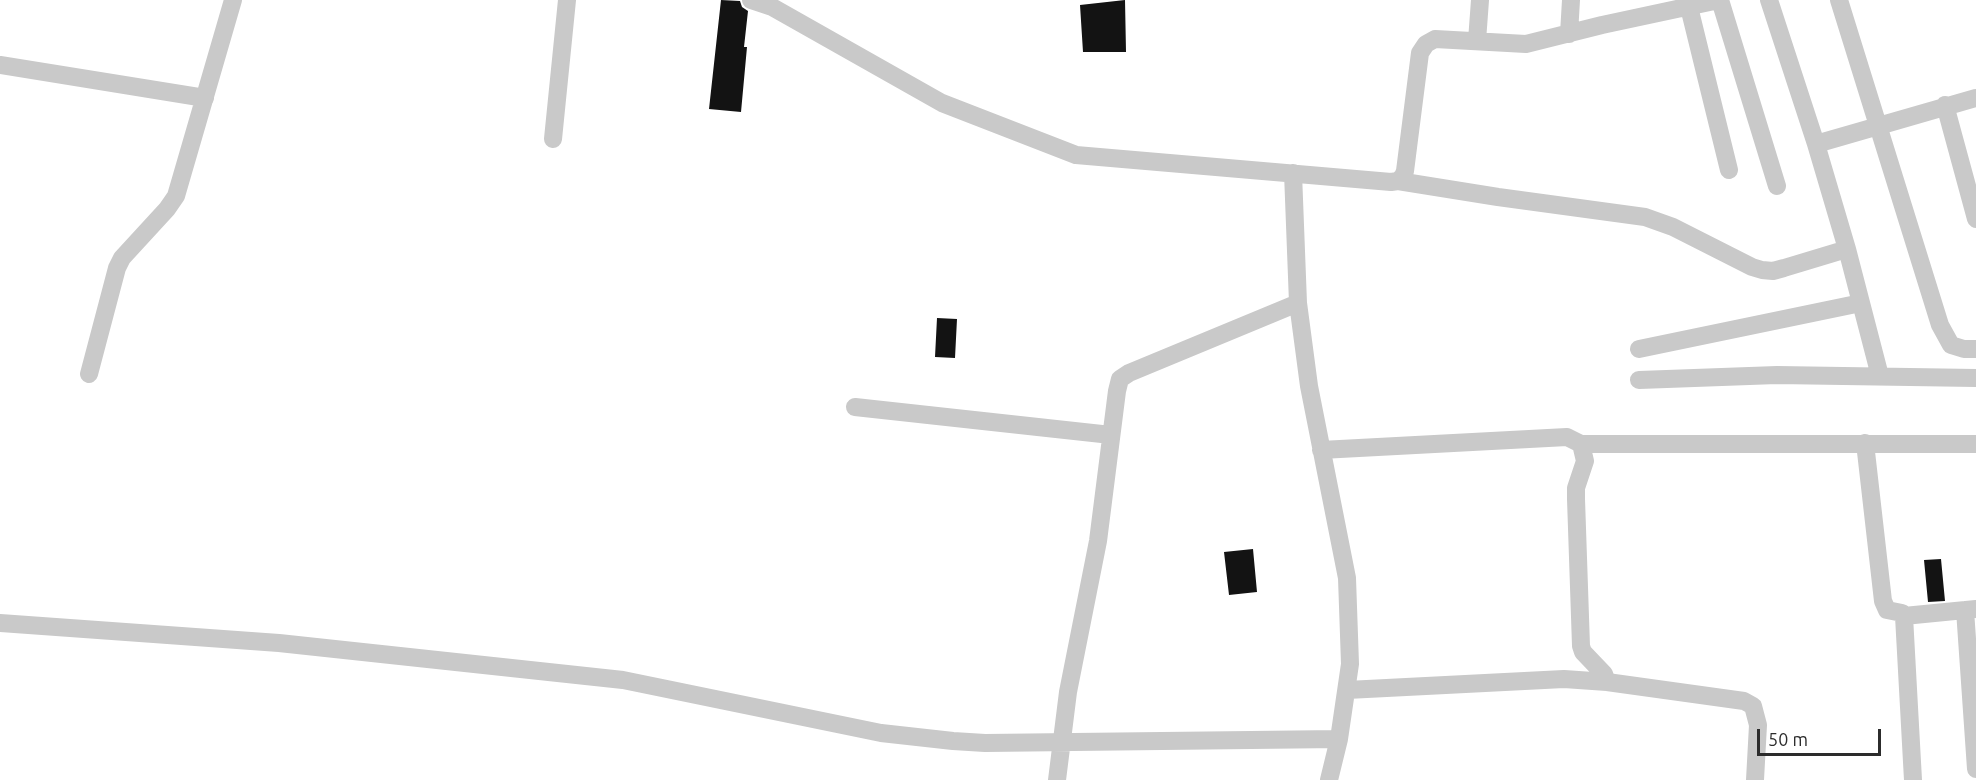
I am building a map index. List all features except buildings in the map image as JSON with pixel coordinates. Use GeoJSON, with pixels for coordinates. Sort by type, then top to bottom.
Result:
{"type":"FeatureCollection","features":[{"type":"Feature","properties":{"kind":"street"},"geometry":{"type":"LineString","coordinates":[[89,374],[117,268],[126,251],[166,209],[176,195],[232,0]]}},
{"type":"Feature","properties":{"kind":"street"},"geometry":{"type":"LineString","coordinates":[[553,139],[567,0]]}},
{"type":"Feature","properties":{"kind":"street"},"geometry":{"type":"LineString","coordinates":[[751,0],[772,7],[942,103],[1076,155],[1398,181],[1645,217],[1673,227],[1762,270],[1773,271],[1846,249]]}},
{"type":"Feature","properties":{"kind":"street"},"geometry":{"type":"LineString","coordinates":[[1477,41],[1480,0]]}},
{"type":"Feature","properties":{"kind":"street"},"geometry":{"type":"LineString","coordinates":[[1569,34],[1571,0]]}},
{"type":"Feature","properties":{"kind":"street"},"geometry":{"type":"LineString","coordinates":[[1398,181],[1405,171],[1420,53],[1426,44],[1435,39],[1526,44],[1720,0],[1777,186]]}},
{"type":"Feature","properties":{"kind":"street"},"geometry":{"type":"LineString","coordinates":[[1769,0],[1816,144],[1880,376]]}},
{"type":"Feature","properties":{"kind":"street"},"geometry":{"type":"LineString","coordinates":[[1839,0],[1944,334],[1951,345],[1964,349],[1976,349]]}},
{"type":"Feature","properties":{"kind":"street"},"geometry":{"type":"LineString","coordinates":[[1689,7],[1729,170]]}},
{"type":"Feature","properties":{"kind":"street"},"geometry":{"type":"LineString","coordinates":[[0,65],[205,98]]}},
{"type":"Feature","properties":{"kind":"street"},"geometry":{"type":"LineString","coordinates":[[1816,144],[1945,105],[1976,98]]}},
{"type":"Feature","properties":{"kind":"street"},"geometry":{"type":"LineString","coordinates":[[1945,105],[1976,219]]}},
{"type":"Feature","properties":{"kind":"street"},"geometry":{"type":"LineString","coordinates":[[1293,173],[1298,303],[1309,386],[1347,578],[1350,664],[1339,739],[1329,780]]}},
{"type":"Feature","properties":{"kind":"street"},"geometry":{"type":"LineString","coordinates":[[1058,780],[1068,692],[1098,541],[1120,379],[1129,373],[1298,303]]}},
{"type":"Feature","properties":{"kind":"street"},"geometry":{"type":"LineString","coordinates":[[1639,349],[1861,303]]}},
{"type":"Feature","properties":{"kind":"street"},"geometry":{"type":"LineString","coordinates":[[1639,380],[1777,375],[1976,378]]}},
{"type":"Feature","properties":{"kind":"street"},"geometry":{"type":"LineString","coordinates":[[855,407],[1111,435]]}},
{"type":"Feature","properties":{"kind":"street"},"geometry":{"type":"LineString","coordinates":[[1321,450],[1567,437],[1581,444],[1976,444]]}},
{"type":"Feature","properties":{"kind":"street"},"geometry":{"type":"LineString","coordinates":[[1865,443],[1883,601],[1887,610],[1902,613],[1904,616],[1970,609],[1976,769]]}},
{"type":"Feature","properties":{"kind":"street"},"geometry":{"type":"LineString","coordinates":[[1581,444],[1585,461],[1576,488],[1581,646],[1583,652],[1604,674],[1607,682]]}},
{"type":"Feature","properties":{"kind":"street"},"geometry":{"type":"LineString","coordinates":[[1904,616],[1912,780]]}},
{"type":"Feature","properties":{"kind":"street"},"geometry":{"type":"LineString","coordinates":[[0,623],[279,644],[623,680],[881,733],[932,739],[985,743],[1339,739]]}},
{"type":"Feature","properties":{"kind":"street"},"geometry":{"type":"LineString","coordinates":[[1347,690],[1564,679],[1607,682],[1744,701],[1753,706],[1758,725],[1755,780]]}}]}
